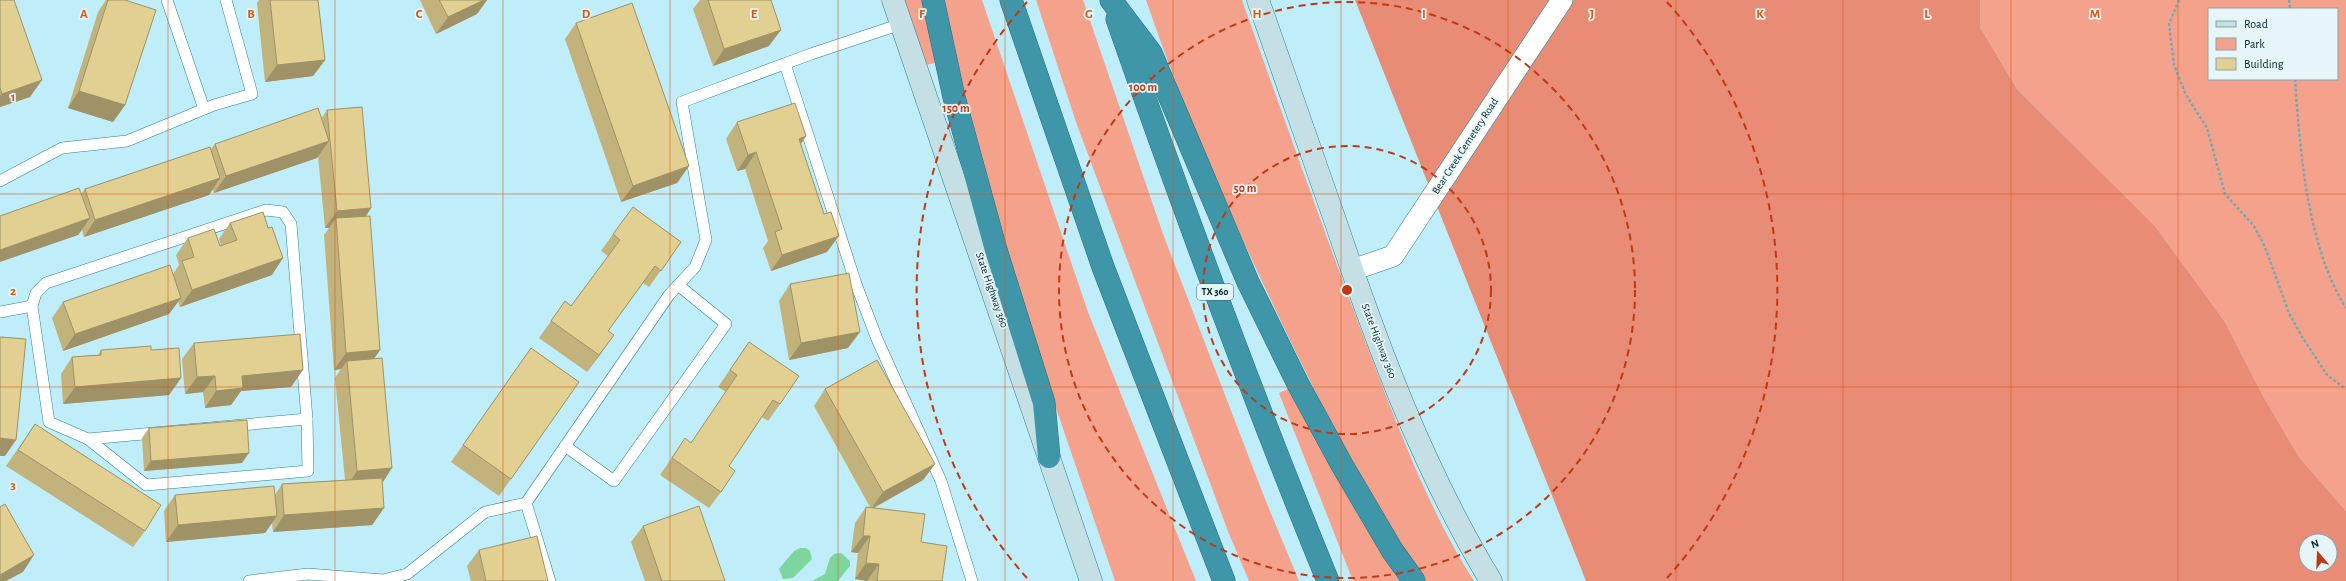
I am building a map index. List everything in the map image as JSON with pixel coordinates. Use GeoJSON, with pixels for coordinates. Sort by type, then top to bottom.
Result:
{"type":"FeatureCollection","features":[{"type":"Feature","properties":{"kind":"highway"},"geometry":{"type":"LineString","coordinates":[[933,0],[954,97],[996,250],[1044,403],[1049,457]]}},
{"type":"Feature","properties":{"kind":"highway"},"geometry":{"type":"LineString","coordinates":[[1011,0],[1103,267],[1224,581]]}},
{"type":"Feature","properties":{"kind":"highway"},"geometry":{"type":"LineString","coordinates":[[1111,0],[1151,53],[1248,282],[1298,384],[1342,465],[1392,550],[1414,581]]}},
{"type":"Feature","properties":{"kind":"highway","name":"TX 360"},"geometry":{"type":"LineString","coordinates":[[1111,0],[1192,233],[1255,399],[1328,581]]}},
{"type":"Feature","properties":{"kind":"main road","name":"State Highway 360"},"geometry":{"type":"LineString","coordinates":[[893,0],[1091,581]]}},
{"type":"Feature","properties":{"kind":"main road","name":"State Highway 360"},"geometry":{"type":"LineString","coordinates":[[1258,0],[1352,270],[1420,446],[1466,540],[1491,581]]}},
{"type":"Feature","properties":{"kind":"street","name":"Bear Creek Cemetery Road"},"geometry":{"type":"LineString","coordinates":[[1352,270],[1393,256],[1562,0]]}},
{"type":"Feature","properties":{"kind":"lane"},"geometry":{"type":"LineString","coordinates":[[167,0],[204,109]]}},
{"type":"Feature","properties":{"kind":"lane"},"geometry":{"type":"LineString","coordinates":[[0,181],[62,148],[127,141],[204,109],[252,94],[226,0]]}},
{"type":"Feature","properties":{"kind":"lane"},"geometry":{"type":"LineString","coordinates":[[249,581],[308,574],[383,580],[407,574],[485,512],[526,503],[669,294],[695,268],[706,240],[682,102],[818,52],[901,24]]}},
{"type":"Feature","properties":{"kind":"lane"},"geometry":{"type":"LineString","coordinates":[[785,64],[856,284],[877,339],[941,482],[972,581]]}},
{"type":"Feature","properties":{"kind":"lane"},"geometry":{"type":"LineString","coordinates":[[266,210],[283,212],[291,224],[307,419],[308,471],[146,485],[88,439],[49,422],[32,306],[36,293],[46,283],[266,210]]}},
{"type":"Feature","properties":{"kind":"lane"},"geometry":{"type":"LineString","coordinates":[[565,446],[614,481],[726,324],[678,285]]}},
{"type":"Feature","properties":{"kind":"lane"},"geometry":{"type":"LineString","coordinates":[[0,312],[32,306]]}},
{"type":"Feature","properties":{"kind":"lane"},"geometry":{"type":"LineString","coordinates":[[88,439],[307,419]]}},
{"type":"Feature","properties":{"kind":"lane"},"geometry":{"type":"LineString","coordinates":[[526,503],[550,581]]}},
{"type":"Feature","properties":{"kind":"path"},"geometry":{"type":"LineString","coordinates":[[2179,0],[2169,24],[2174,65],[2186,95],[2207,128],[2225,194],[2254,226],[2265,247],[2289,313],[2301,335],[2327,375],[2346,389]]}},
{"type":"Feature","properties":{"kind":"path"},"geometry":{"type":"LineString","coordinates":[[2295,80],[2299,141],[2321,251],[2329,277],[2346,308]]}},
{"type":"Feature","properties":{"kind":"green space"},"geometry":{"type":"Polygon","coordinates":[[[904,0],[922,0],[935,63],[926,65],[904,0]]]}},
{"type":"Feature","properties":{"kind":"green space"},"geometry":{"type":"Polygon","coordinates":[[[943,0],[982,0],[1088,312],[1196,581],[1115,581],[1054,402],[991,203],[943,0]]]}},
{"type":"Feature","properties":{"kind":"green space"},"geometry":{"type":"Polygon","coordinates":[[[1036,0],[1083,0],[1163,234],[1265,499],[1299,581],[1249,581],[1229,534],[1076,122],[1036,0]]]}},
{"type":"Feature","properties":{"kind":"green space"},"geometry":{"type":"Polygon","coordinates":[[[1146,0],[1242,0],[1333,254],[1400,431],[1441,524],[1474,581],[1426,581],[1383,515],[1364,482],[1309,379],[1240,233],[1190,118],[1146,0]]]}},
{"type":"Feature","properties":{"kind":"green space"},"geometry":{"type":"Polygon","coordinates":[[[1980,0],[2346,0],[2346,511],[2299,457],[2263,396],[2225,322],[2155,226],[2017,89],[1980,27],[1980,0]]]}},
{"type":"Feature","properties":{"kind":"green space"},"geometry":{"type":"Polygon","coordinates":[[[1290,388],[1400,581],[1353,581],[1279,393],[1290,388]]]}},
{"type":"Feature","properties":{"kind":"shaded area"},"geometry":{"type":"Polygon","coordinates":[[[1355,0],[1980,0],[1980,27],[2017,89],[2155,226],[2225,322],[2263,396],[2299,457],[2346,511],[2346,581],[1586,581],[1355,0]]]}},
{"type":"Feature","properties":{"kind":"shaded area"},"geometry":{"type":"Polygon","coordinates":[[[800,548],[806,548],[810,551],[812,559],[793,578],[783,579],[779,569],[794,551],[800,548]]]}},
{"type":"Feature","properties":{"kind":"shaded area"},"geometry":{"type":"Polygon","coordinates":[[[841,553],[850,561],[850,566],[838,581],[812,581],[825,574],[830,558],[834,554],[841,553]]]}},
{"type":"Feature","properties":{"kind":"building"},"geometry":{"type":"Polygon","coordinates":[[[0,0],[14,0],[42,80],[2,94],[0,88],[0,0]]]}},
{"type":"Feature","properties":{"kind":"building"},"geometry":{"type":"Polygon","coordinates":[[[108,0],[125,0],[156,10],[125,105],[79,91],[108,0]]]}},
{"type":"Feature","properties":{"kind":"building"},"geometry":{"type":"Polygon","coordinates":[[[270,0],[318,0],[325,60],[277,65],[270,0]]]}},
{"type":"Feature","properties":{"kind":"building"},"geometry":{"type":"Polygon","coordinates":[[[439,0],[484,0],[448,17],[439,0]]]}},
{"type":"Feature","properties":{"kind":"building"},"geometry":{"type":"Polygon","coordinates":[[[708,0],[771,0],[781,30],[724,49],[708,0]]]}},
{"type":"Feature","properties":{"kind":"building"},"geometry":{"type":"Polygon","coordinates":[[[632,3],[689,166],[633,186],[576,23],[632,3]]]}},
{"type":"Feature","properties":{"kind":"building"},"geometry":{"type":"Polygon","coordinates":[[[795,103],[806,136],[799,139],[824,214],[831,212],[839,236],[782,255],[775,232],[782,229],[756,152],[748,155],[737,122],[795,103]]]}},
{"type":"Feature","properties":{"kind":"building"},"geometry":{"type":"Polygon","coordinates":[[[362,107],[371,208],[337,211],[327,110],[362,107]]]}},
{"type":"Feature","properties":{"kind":"building"},"geometry":{"type":"Polygon","coordinates":[[[318,108],[329,141],[226,176],[215,144],[318,108]]]}},
{"type":"Feature","properties":{"kind":"building"},"geometry":{"type":"Polygon","coordinates":[[[210,147],[220,178],[95,220],[85,189],[210,147]]]}},
{"type":"Feature","properties":{"kind":"building"},"geometry":{"type":"Polygon","coordinates":[[[79,188],[90,218],[0,250],[0,216],[79,188]]]}},
{"type":"Feature","properties":{"kind":"building"},"geometry":{"type":"Polygon","coordinates":[[[633,207],[681,242],[661,271],[655,266],[608,331],[614,335],[599,355],[551,321],[565,301],[571,306],[620,240],[613,234],[633,207]]]}},
{"type":"Feature","properties":{"kind":"building"},"geometry":{"type":"Polygon","coordinates":[[[263,212],[268,228],[272,227],[283,258],[192,290],[182,261],[194,257],[188,238],[214,229],[220,246],[237,240],[230,223],[263,212]]]}},
{"type":"Feature","properties":{"kind":"building"},"geometry":{"type":"Polygon","coordinates":[[[370,216],[380,350],[346,353],[336,218],[370,216]]]}},
{"type":"Feature","properties":{"kind":"building"},"geometry":{"type":"Polygon","coordinates":[[[170,265],[181,298],[75,334],[63,302],[170,265]]]}},
{"type":"Feature","properties":{"kind":"building"},"geometry":{"type":"Polygon","coordinates":[[[849,273],[860,332],[801,343],[790,284],[849,273]]]}},
{"type":"Feature","properties":{"kind":"building"},"geometry":{"type":"Polygon","coordinates":[[[300,334],[303,370],[242,376],[243,388],[216,391],[215,376],[197,377],[194,343],[300,334]]]}},
{"type":"Feature","properties":{"kind":"building"},"geometry":{"type":"Polygon","coordinates":[[[0,337],[26,339],[16,440],[0,438],[0,337]]]}},
{"type":"Feature","properties":{"kind":"building"},"geometry":{"type":"Polygon","coordinates":[[[749,342],[799,376],[780,404],[773,400],[729,466],[735,471],[721,492],[672,458],[685,438],[691,443],[737,375],[730,370],[749,342]]]}},
{"type":"Feature","properties":{"kind":"building"},"geometry":{"type":"Polygon","coordinates":[[[151,346],[151,350],[179,348],[181,378],[75,387],[72,357],[101,355],[101,350],[151,346]]]}},
{"type":"Feature","properties":{"kind":"building"},"geometry":{"type":"Polygon","coordinates":[[[531,348],[579,382],[511,479],[463,445],[531,348]]]}},
{"type":"Feature","properties":{"kind":"building"},"geometry":{"type":"Polygon","coordinates":[[[382,358],[392,468],[357,471],[347,361],[382,358]]]}},
{"type":"Feature","properties":{"kind":"building"},"geometry":{"type":"Polygon","coordinates":[[[877,360],[935,464],[883,492],[825,389],[877,360]]]}},
{"type":"Feature","properties":{"kind":"building"},"geometry":{"type":"Polygon","coordinates":[[[247,420],[249,453],[151,461],[149,428],[247,420]]]}},
{"type":"Feature","properties":{"kind":"building"},"geometry":{"type":"Polygon","coordinates":[[[35,424],[161,505],[145,531],[18,450],[35,424]]]}},
{"type":"Feature","properties":{"kind":"building"},"geometry":{"type":"Polygon","coordinates":[[[382,478],[384,508],[284,515],[282,484],[382,478]]]}},
{"type":"Feature","properties":{"kind":"building"},"geometry":{"type":"Polygon","coordinates":[[[274,486],[277,516],[178,525],[175,495],[274,486]]]}},
{"type":"Feature","properties":{"kind":"building"},"geometry":{"type":"Polygon","coordinates":[[[5,504],[34,555],[0,575],[0,507],[5,504]]]}},
{"type":"Feature","properties":{"kind":"building"},"geometry":{"type":"Polygon","coordinates":[[[699,506],[725,581],[662,581],[643,526],[699,506]]]}},
{"type":"Feature","properties":{"kind":"building"},"geometry":{"type":"Polygon","coordinates":[[[866,507],[925,514],[921,542],[947,546],[942,581],[877,581],[879,564],[866,563],[870,536],[863,536],[866,507]]]}},
{"type":"Feature","properties":{"kind":"building"},"geometry":{"type":"Polygon","coordinates":[[[537,536],[548,581],[486,581],[479,550],[537,536]]]}}]}
